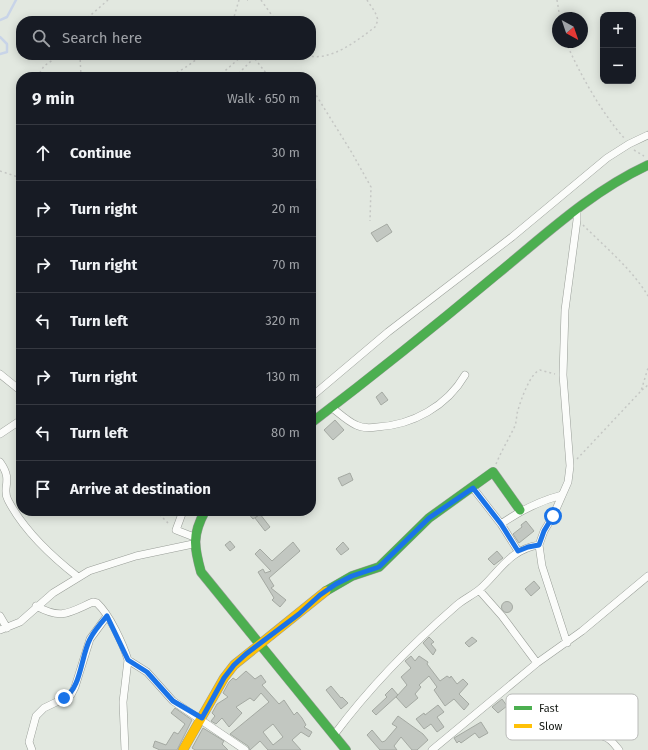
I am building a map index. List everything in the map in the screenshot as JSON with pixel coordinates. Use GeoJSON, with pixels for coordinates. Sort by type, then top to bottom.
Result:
{"type":"FeatureCollection","features":[{"type":"Feature","properties":{"kind":"main road"},"geometry":{"type":"LineString","coordinates":[[316,419],[443,320],[577,209],[610,186],[648,165]]}},
{"type":"Feature","properties":{"kind":"main road"},"geometry":{"type":"LineString","coordinates":[[183,750],[224,678],[246,654],[299,614],[320,595],[336,584],[352,576],[379,567],[429,518],[473,488],[493,472],[520,510]]}},
{"type":"Feature","properties":{"kind":"main road"},"geometry":{"type":"LineString","coordinates":[[202,516],[194,540],[201,572],[346,750]]}},
{"type":"Feature","properties":{"kind":"street"},"geometry":{"type":"LineString","coordinates":[[316,393],[388,332],[512,237],[607,158],[629,144],[648,135]]}},
{"type":"Feature","properties":{"kind":"street"},"geometry":{"type":"LineString","coordinates":[[567,642],[542,566],[539,545],[544,531],[568,482],[570,466],[563,375],[565,310],[577,220],[577,209]]}},
{"type":"Feature","properties":{"kind":"street"},"geometry":{"type":"LineString","coordinates":[[1,375],[16,387]]}},
{"type":"Feature","properties":{"kind":"street"},"geometry":{"type":"LineString","coordinates":[[331,407],[357,426],[371,428],[393,426],[433,410],[451,394],[465,375]]}},
{"type":"Feature","properties":{"kind":"street"},"geometry":{"type":"LineString","coordinates":[[0,434],[16,423]]}},
{"type":"Feature","properties":{"kind":"street"},"geometry":{"type":"LineString","coordinates":[[0,462],[8,474],[6,498],[16,511]]}},
{"type":"Feature","properties":{"kind":"street"},"geometry":{"type":"LineString","coordinates":[[473,488],[501,524],[518,551]]}},
{"type":"Feature","properties":{"kind":"street"},"geometry":{"type":"LineString","coordinates":[[501,524],[520,510],[538,502],[562,495]]}},
{"type":"Feature","properties":{"kind":"street"},"geometry":{"type":"LineString","coordinates":[[19,516],[44,549],[78,577]]}},
{"type":"Feature","properties":{"kind":"street"},"geometry":{"type":"LineString","coordinates":[[181,516],[176,530],[194,540]]}},
{"type":"Feature","properties":{"kind":"street"},"geometry":{"type":"LineString","coordinates":[[0,616],[4,629],[20,622],[36,606],[53,593],[89,571],[194,540]]}},
{"type":"Feature","properties":{"kind":"street"},"geometry":{"type":"LineString","coordinates":[[334,735],[364,697],[426,633],[458,604],[479,590],[506,560],[518,551],[539,545]]}},
{"type":"Feature","properties":{"kind":"street"},"geometry":{"type":"LineString","coordinates":[[432,750],[648,576]]}},
{"type":"Feature","properties":{"kind":"street"},"geometry":{"type":"LineString","coordinates":[[479,590],[502,616],[537,664]]}},
{"type":"Feature","properties":{"kind":"street"},"geometry":{"type":"LineString","coordinates":[[36,606],[51,614],[60,615],[93,602],[97,603],[103,608],[128,660],[147,672],[173,701],[202,718],[245,750]]}},
{"type":"Feature","properties":{"kind":"street"},"geometry":{"type":"LineString","coordinates":[[32,750],[29,742],[36,716],[44,708],[71,695],[75,687],[90,639],[107,616]]}},
{"type":"Feature","properties":{"kind":"street"},"geometry":{"type":"LineString","coordinates":[[125,750],[123,702],[128,660]]}},
{"type":"Feature","properties":{"kind":"street"},"geometry":{"type":"LineString","coordinates":[[610,740],[619,750]]}},
{"type":"Feature","properties":{"kind":"path"},"geometry":{"type":"LineString","coordinates":[[90,16],[108,0]]}},
{"type":"Feature","properties":{"kind":"path"},"geometry":{"type":"LineString","coordinates":[[234,16],[239,0]]}},
{"type":"Feature","properties":{"kind":"path"},"geometry":{"type":"LineString","coordinates":[[261,0],[272,16]]}},
{"type":"Feature","properties":{"kind":"path"},"geometry":{"type":"LineString","coordinates":[[316,57],[333,54],[375,27],[378,20],[375,12],[367,0]]}},
{"type":"Feature","properties":{"kind":"path"},"geometry":{"type":"LineString","coordinates":[[557,0],[559,12]]}},
{"type":"Feature","properties":{"kind":"path"},"geometry":{"type":"LineString","coordinates":[[568,48],[572,58],[597,101],[629,144],[640,155],[648,157]]}},
{"type":"Feature","properties":{"kind":"path"},"geometry":{"type":"LineString","coordinates":[[40,72],[44,66],[53,60]]}},
{"type":"Feature","properties":{"kind":"path"},"geometry":{"type":"LineString","coordinates":[[80,60],[81,72]]}},
{"type":"Feature","properties":{"kind":"path"},"geometry":{"type":"LineString","coordinates":[[177,72],[195,60]]}},
{"type":"Feature","properties":{"kind":"path"},"geometry":{"type":"LineString","coordinates":[[224,72],[237,60]]}},
{"type":"Feature","properties":{"kind":"path"},"geometry":{"type":"LineString","coordinates":[[240,72],[252,60]]}},
{"type":"Feature","properties":{"kind":"path"},"geometry":{"type":"LineString","coordinates":[[256,60],[264,72]]}},
{"type":"Feature","properties":{"kind":"path"},"geometry":{"type":"LineString","coordinates":[[316,95],[371,187],[370,221]]}},
{"type":"Feature","properties":{"kind":"path"},"geometry":{"type":"LineString","coordinates":[[0,171],[16,176]]}},
{"type":"Feature","properties":{"kind":"path"},"geometry":{"type":"LineString","coordinates":[[577,220],[615,256],[642,286],[648,296]]}},
{"type":"Feature","properties":{"kind":"path"},"geometry":{"type":"LineString","coordinates":[[641,392],[648,368]]}},
{"type":"Feature","properties":{"kind":"path"},"geometry":{"type":"LineString","coordinates":[[493,472],[502,449],[517,421],[518,411],[532,376],[540,370],[563,375]]}},
{"type":"Feature","properties":{"kind":"path"},"geometry":{"type":"LineString","coordinates":[[570,466],[648,384]]}},
{"type":"Feature","properties":{"kind":"path"},"geometry":{"type":"LineString","coordinates":[[161,516],[176,530]]}},
{"type":"Feature","properties":{"kind":"building"},"geometry":{"type":"Polygon","coordinates":[[[387,224],[392,232],[377,242],[371,233],[387,224]]]}},
{"type":"Feature","properties":{"kind":"building"},"geometry":{"type":"Polygon","coordinates":[[[382,392],[388,400],[381,405],[376,397],[382,392]]]}},
{"type":"Feature","properties":{"kind":"building"},"geometry":{"type":"Polygon","coordinates":[[[335,420],[344,430],[333,440],[324,430],[335,420]]]}},
{"type":"Feature","properties":{"kind":"building"},"geometry":{"type":"Polygon","coordinates":[[[350,473],[353,480],[342,486],[338,478],[350,473]]]}},
{"type":"Feature","properties":{"kind":"building"},"geometry":{"type":"Polygon","coordinates":[[[250,516],[258,516],[253,519],[250,516]]]}},
{"type":"Feature","properties":{"kind":"building"},"geometry":{"type":"Polygon","coordinates":[[[262,516],[270,527],[265,531],[255,518],[262,516]]]}},
{"type":"Feature","properties":{"kind":"building"},"geometry":{"type":"Polygon","coordinates":[[[526,521],[534,531],[519,543],[513,534],[522,527],[521,525],[526,521]]]}},
{"type":"Feature","properties":{"kind":"building"},"geometry":{"type":"Polygon","coordinates":[[[230,541],[235,547],[230,551],[225,545],[230,541]]]}},
{"type":"Feature","properties":{"kind":"building"},"geometry":{"type":"Polygon","coordinates":[[[293,542],[300,551],[269,578],[274,586],[271,588],[286,600],[280,607],[272,600],[274,598],[258,572],[263,569],[265,573],[271,571],[255,554],[260,549],[272,561],[293,542]]]}},
{"type":"Feature","properties":{"kind":"building"},"geometry":{"type":"Polygon","coordinates":[[[343,542],[349,549],[341,555],[336,549],[343,542]]]}},
{"type":"Feature","properties":{"kind":"building"},"geometry":{"type":"Polygon","coordinates":[[[497,551],[503,558],[494,565],[488,559],[497,551]]]}},
{"type":"Feature","properties":{"kind":"building"},"geometry":{"type":"Polygon","coordinates":[[[534,581],[540,588],[531,596],[525,589],[534,581]]]}},
{"type":"Feature","properties":{"kind":"building"},"geometry":{"type":"Polygon","coordinates":[[[505,602],[509,602],[511,603],[511,611],[505,612],[502,609],[502,605],[505,602]]]}},
{"type":"Feature","properties":{"kind":"building"},"geometry":{"type":"Polygon","coordinates":[[[429,637],[434,642],[431,644],[436,650],[433,655],[423,643],[429,637]]]}},
{"type":"Feature","properties":{"kind":"building"},"geometry":{"type":"Polygon","coordinates":[[[472,637],[477,641],[469,647],[465,643],[472,637]]]}},
{"type":"Feature","properties":{"kind":"building"},"geometry":{"type":"Polygon","coordinates":[[[411,656],[415,661],[419,656],[428,662],[427,664],[440,681],[447,676],[450,678],[451,676],[457,684],[463,679],[468,684],[459,694],[469,704],[464,710],[454,699],[445,706],[434,690],[437,687],[429,676],[419,685],[421,687],[415,694],[418,698],[406,708],[396,697],[407,685],[401,677],[411,668],[405,661],[411,656]]]}},
{"type":"Feature","properties":{"kind":"building"},"geometry":{"type":"Polygon","coordinates":[[[246,671],[255,679],[261,675],[266,682],[262,685],[279,704],[284,700],[294,715],[297,712],[306,725],[304,727],[312,732],[309,737],[301,732],[292,740],[301,750],[268,750],[260,741],[250,750],[248,746],[230,734],[269,702],[261,693],[254,701],[250,698],[236,707],[242,713],[229,727],[222,718],[216,724],[211,721],[215,716],[212,713],[217,704],[228,697],[223,693],[229,682],[233,678],[236,680],[246,671]],[[273,724],[263,732],[273,745],[283,737],[273,724]]]}},
{"type":"Feature","properties":{"kind":"building"},"geometry":{"type":"Polygon","coordinates":[[[331,686],[341,698],[342,697],[348,703],[341,709],[326,690],[331,686]]]}},
{"type":"Feature","properties":{"kind":"building"},"geometry":{"type":"Polygon","coordinates":[[[392,688],[398,695],[376,715],[372,711],[387,697],[385,695],[392,688]]]}},
{"type":"Feature","properties":{"kind":"building"},"geometry":{"type":"Polygon","coordinates":[[[502,699],[506,705],[506,707],[498,713],[492,707],[502,699]]]}},
{"type":"Feature","properties":{"kind":"building"},"geometry":{"type":"Polygon","coordinates":[[[438,705],[444,712],[437,717],[444,727],[437,732],[431,724],[424,729],[416,719],[424,713],[425,715],[438,705]]]}},
{"type":"Feature","properties":{"kind":"building"},"geometry":{"type":"Polygon","coordinates":[[[175,708],[192,720],[177,750],[160,750],[153,747],[155,741],[166,745],[174,732],[178,734],[185,724],[171,713],[175,708]]]}},
{"type":"Feature","properties":{"kind":"building"},"geometry":{"type":"Polygon","coordinates":[[[398,716],[423,734],[428,740],[417,750],[412,750],[401,737],[394,746],[397,750],[380,750],[367,735],[372,730],[382,742],[385,741],[397,727],[392,724],[398,716]]]}},
{"type":"Feature","properties":{"kind":"building"},"geometry":{"type":"Polygon","coordinates":[[[481,722],[488,733],[479,738],[475,733],[461,743],[459,741],[457,743],[454,738],[481,722]]]}},
{"type":"Feature","properties":{"kind":"building"},"geometry":{"type":"Polygon","coordinates":[[[203,728],[224,741],[222,744],[228,750],[195,750],[192,748],[203,728]]]}},
{"type":"Feature","properties":{"kind":"waterway"},"geometry":{"type":"LineString","coordinates":[[0,20],[7,17],[16,0]]}},
{"type":"Feature","properties":{"kind":"waterway"},"geometry":{"type":"LineString","coordinates":[[0,37],[7,44],[7,52],[0,54]]}},
{"type":"Feature","properties":{"kind":"traffic: fast"},"geometry":{"type":"LineString","coordinates":[[316,419],[427,332],[587,201],[627,176],[648,165]]}},
{"type":"Feature","properties":{"kind":"traffic: fast"},"geometry":{"type":"LineString","coordinates":[[326,591],[352,576],[379,567],[429,518],[493,472],[520,510]]}},
{"type":"Feature","properties":{"kind":"traffic: fast"},"geometry":{"type":"LineString","coordinates":[[202,516],[196,534],[196,548],[201,572],[346,750]]}},
{"type":"Feature","properties":{"kind":"traffic: slow"},"geometry":{"type":"LineString","coordinates":[[183,750],[224,678],[234,665],[326,591]]}},
{"type":"Feature","properties":{"kind":"route"},"geometry":{"type":"LineString","coordinates":[[64,698],[71,695],[75,687],[90,639],[98,626],[107,616],[128,660],[147,672],[173,701],[202,718],[224,678],[234,665],[246,654],[261,644],[320,595],[336,584],[352,576],[371,571],[379,567],[392,556],[429,518],[473,488],[501,524],[518,551],[539,545],[544,531],[553,516]]}}]}
